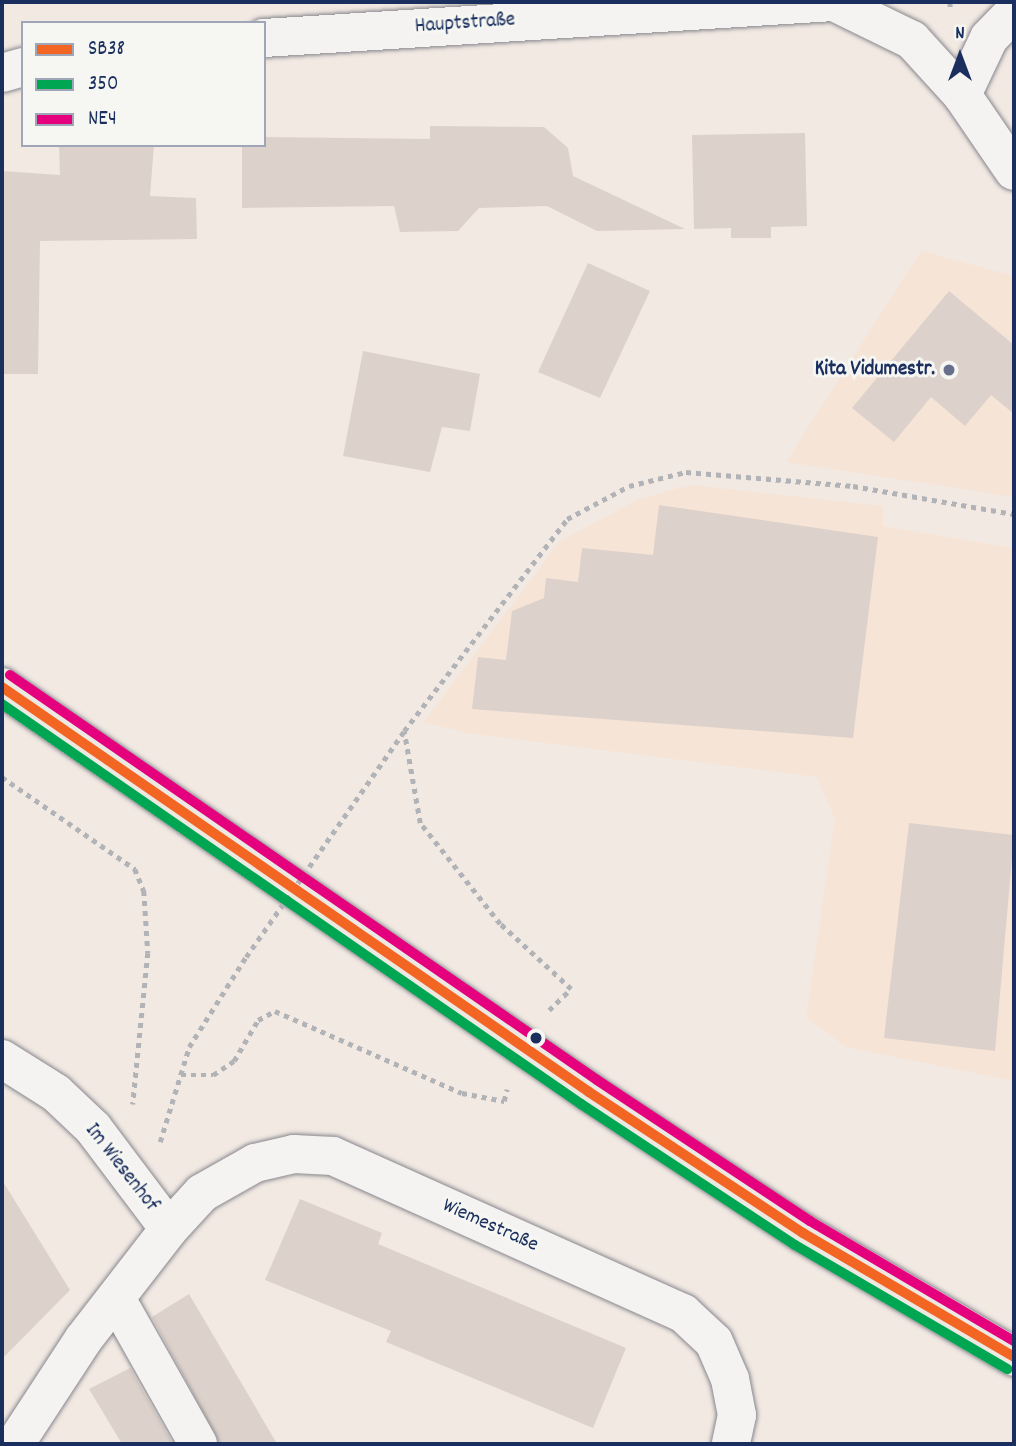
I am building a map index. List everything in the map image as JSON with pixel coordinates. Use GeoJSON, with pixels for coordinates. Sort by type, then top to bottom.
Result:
{"type":"FeatureCollection","features":[{"type":"Feature","properties":{"kind":"main road"},"geometry":{"type":"LineString","coordinates":[[2,687],[589,1092],[803,1233],[1014,1357]]}},
{"type":"Feature","properties":{"kind":"street","name":"Hauptstraße"},"geometry":{"type":"LineString","coordinates":[[266,38],[834,2]]}},
{"type":"Feature","properties":{"kind":"street"},"geometry":{"type":"LineString","coordinates":[[834,2],[912,40],[962,95],[1014,171]]}},
{"type":"Feature","properties":{"kind":"street"},"geometry":{"type":"LineString","coordinates":[[962,95],[989,38],[1014,12]]}},
{"type":"Feature","properties":{"kind":"street"},"geometry":{"type":"LineString","coordinates":[[2,73],[21,68]]}},
{"type":"Feature","properties":{"kind":"street","name":"Im Wiesenhof"},"geometry":{"type":"LineString","coordinates":[[2,1059],[56,1093],[93,1128],[169,1229],[117,1300]]}},
{"type":"Feature","properties":{"kind":"street","name":"Wiemestraße"},"geometry":{"type":"LineString","coordinates":[[169,1229],[202,1193],[256,1163],[293,1154],[333,1156],[683,1313],[714,1342],[730,1379],[737,1415],[731,1444]]}},
{"type":"Feature","properties":{"kind":"street"},"geometry":{"type":"LineString","coordinates":[[15,1444],[117,1300],[198,1444]]}},
{"type":"Feature","properties":{"kind":"path"},"geometry":{"type":"LineString","coordinates":[[130,1180],[163,1138],[189,1047],[246,957],[404,731],[567,519],[628,486],[686,472],[853,486],[1014,514]]}},
{"type":"Feature","properties":{"kind":"path"},"geometry":{"type":"LineString","coordinates":[[404,731],[420,823],[500,924],[570,989]]}},
{"type":"Feature","properties":{"kind":"path"},"geometry":{"type":"LineString","coordinates":[[2,777],[135,869],[144,891],[148,953],[134,1060],[130,1180]]}},
{"type":"Feature","properties":{"kind":"path"},"geometry":{"type":"LineString","coordinates":[[181,1075],[213,1075],[224,1068],[258,1020],[275,1011],[384,1064],[461,1093],[504,1101]]}},
{"type":"Feature","properties":{"kind":"shaded area"},"geometry":{"type":"Polygon","coordinates":[[[921,251],[1014,276],[1014,497],[786,462],[921,251]]]}},
{"type":"Feature","properties":{"kind":"shaded area"},"geometry":{"type":"Polygon","coordinates":[[[690,485],[883,506],[883,526],[1014,548],[1014,1081],[846,1047],[806,1017],[835,819],[817,777],[467,733],[424,722],[560,541],[640,499],[690,485]]]}},
{"type":"Feature","properties":{"kind":"building"},"geometry":{"type":"Polygon","coordinates":[[[430,126],[544,127],[568,148],[573,176],[685,229],[597,231],[547,206],[479,208],[458,231],[400,232],[394,206],[242,208],[242,147],[266,147],[266,137],[430,139],[430,126]]]}},
{"type":"Feature","properties":{"kind":"building"},"geometry":{"type":"Polygon","coordinates":[[[805,133],[807,226],[771,227],[771,238],[731,238],[731,228],[694,229],[692,135],[805,133]]]}},
{"type":"Feature","properties":{"kind":"building"},"geometry":{"type":"Polygon","coordinates":[[[59,147],[154,147],[150,196],[196,198],[197,239],[40,241],[38,374],[2,374],[2,171],[60,175],[59,147]]]}},
{"type":"Feature","properties":{"kind":"building"},"geometry":{"type":"Polygon","coordinates":[[[588,263],[650,291],[600,398],[538,372],[588,263]]]}},
{"type":"Feature","properties":{"kind":"building","name":"Kita Vidumestr."},"geometry":{"type":"Polygon","coordinates":[[[949,291],[1014,345],[1014,414],[991,395],[965,426],[931,397],[894,442],[852,408],[949,291]]]}},
{"type":"Feature","properties":{"kind":"building"},"geometry":{"type":"Polygon","coordinates":[[[363,351],[480,374],[470,431],[442,427],[430,472],[343,456],[363,351]]]}},
{"type":"Feature","properties":{"kind":"building"},"geometry":{"type":"Polygon","coordinates":[[[659,505],[878,537],[853,738],[472,709],[478,657],[506,660],[512,611],[544,598],[546,578],[578,582],[582,548],[653,555],[659,505]]]}},
{"type":"Feature","properties":{"kind":"building"},"geometry":{"type":"Polygon","coordinates":[[[909,823],[1014,835],[995,1051],[884,1038],[909,823]]]}},
{"type":"Feature","properties":{"kind":"building"},"geometry":{"type":"Polygon","coordinates":[[[2,1180],[70,1290],[2,1359],[2,1180]]]}},
{"type":"Feature","properties":{"kind":"building"},"geometry":{"type":"Polygon","coordinates":[[[300,1199],[382,1233],[378,1244],[626,1348],[593,1428],[386,1342],[391,1331],[265,1280],[300,1199]]]}},
{"type":"Feature","properties":{"kind":"building"},"geometry":{"type":"Polygon","coordinates":[[[189,1294],[277,1444],[220,1444],[152,1317],[189,1294]]]}},
{"type":"Feature","properties":{"kind":"building"},"geometry":{"type":"Polygon","coordinates":[[[130,1368],[173,1444],[122,1444],[89,1389],[130,1368]]]}},
{"type":"Feature","properties":{"kind":"transit line","name":"NE4"},"geometry":{"type":"LineString","coordinates":[[10,675],[597,1080],[810,1221],[1014,1341]]}},
{"type":"Feature","properties":{"kind":"transit line","name":"SB38"},"geometry":{"type":"LineString","coordinates":[[2,687],[589,1092],[803,1233],[1014,1357]]}},
{"type":"Feature","properties":{"kind":"transit line","name":"350"},"geometry":{"type":"LineString","coordinates":[[2,704],[581,1104],[795,1245],[1007,1369]]}},
{"type":"Feature","properties":{"kind":"place","name":"Kita Vidumestr."},"geometry":{"type":"Point","coordinates":[949,370]}}]}
